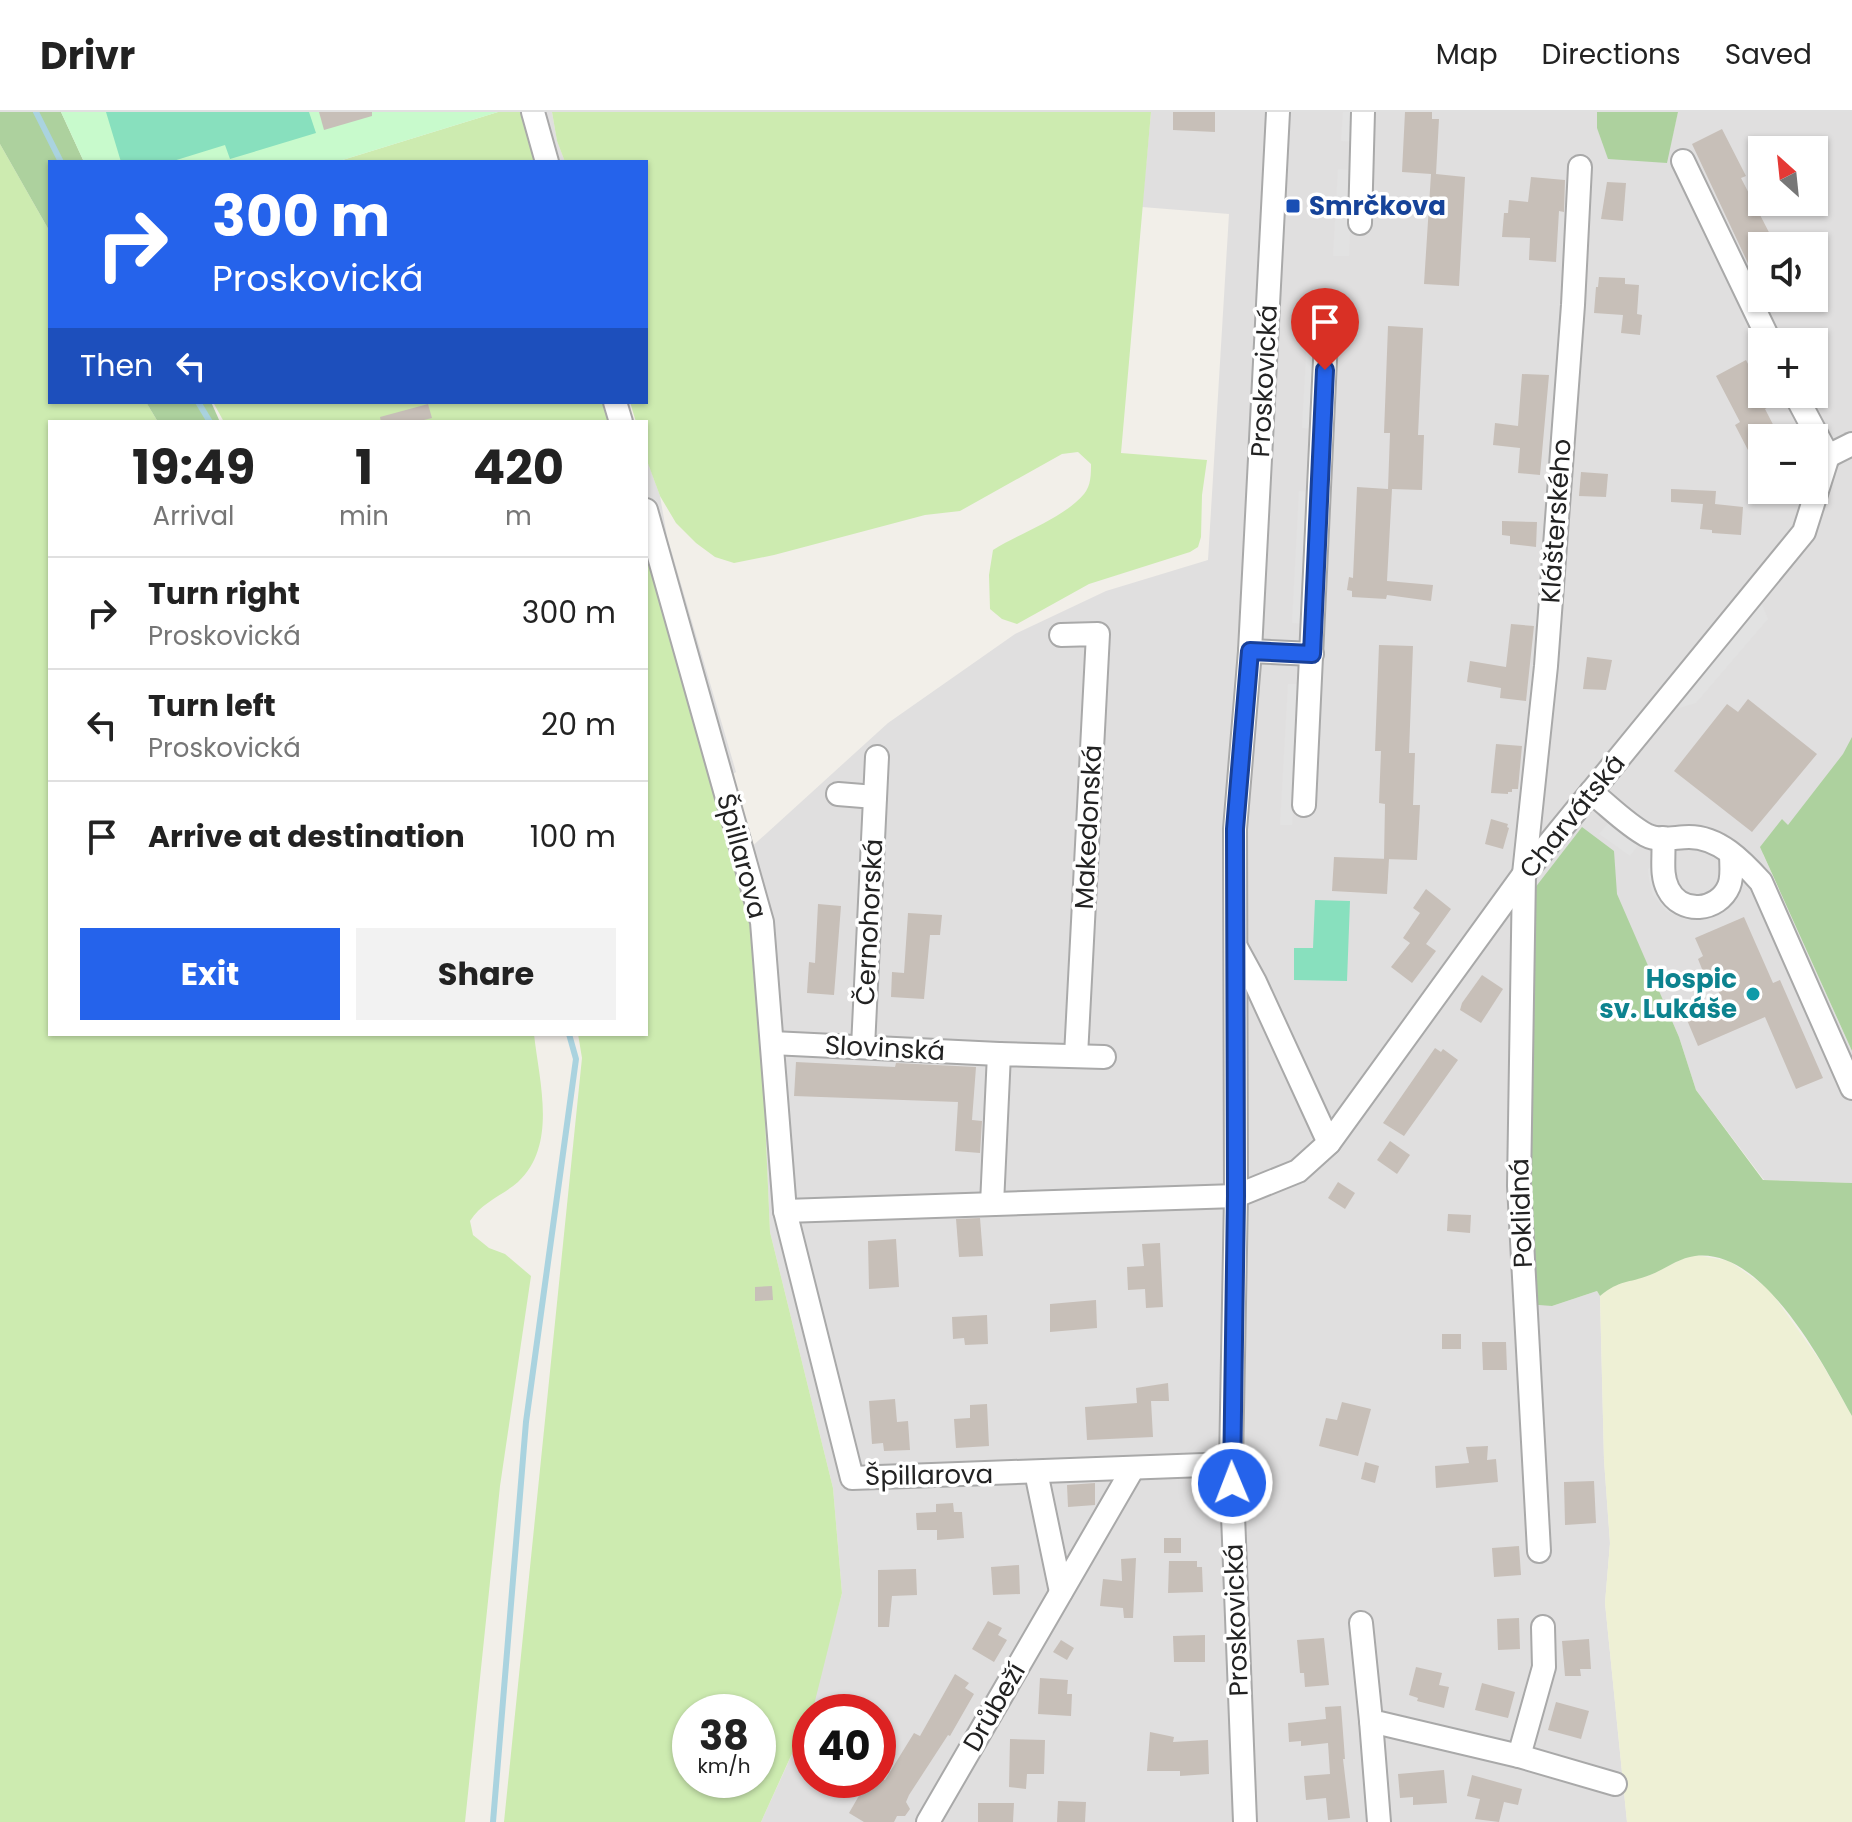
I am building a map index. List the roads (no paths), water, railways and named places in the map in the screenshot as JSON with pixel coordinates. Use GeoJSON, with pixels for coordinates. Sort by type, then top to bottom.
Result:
{"type":"FeatureCollection","features":[{"type":"Feature","properties":{"kind":"street"},"geometry":{"type":"LineString","coordinates":[[533,112],[546,160]]}},
{"type":"Feature","properties":{"kind":"street","name":"Proskovická"},"geometry":{"type":"LineString","coordinates":[[1245,1822],[1231,1464],[1236,1196],[1235,829],[1250,651],[1278,112]]}},
{"type":"Feature","properties":{"kind":"street"},"geometry":{"type":"LineString","coordinates":[[1360,223],[1363,112]]}},
{"type":"Feature","properties":{"kind":"street"},"geometry":{"type":"LineString","coordinates":[[1683,161],[1763,328]]}},
{"type":"Feature","properties":{"kind":"street","name":"Klášterského"},"geometry":{"type":"LineString","coordinates":[[1524,874],[1546,666],[1580,167]]}},
{"type":"Feature","properties":{"kind":"street"},"geometry":{"type":"LineString","coordinates":[[1304,805],[1326,339]]}},
{"type":"Feature","properties":{"kind":"street"},"geometry":{"type":"LineString","coordinates":[[1828,456],[1852,444]]}},
{"type":"Feature","properties":{"kind":"street","name":"Charvátská"},"geometry":{"type":"LineString","coordinates":[[1236,1196],[1298,1171],[1329,1143],[1524,874],[1804,532],[1813,504]]}},
{"type":"Feature","properties":{"kind":"street","name":"Špillarova"},"geometry":{"type":"LineString","coordinates":[[648,517],[762,922],[785,1211],[852,1478],[1231,1464]]}},
{"type":"Feature","properties":{"kind":"street","name":"Makedonská"},"geometry":{"type":"LineString","coordinates":[[1061,635],[1098,634],[1076,1056]]}},
{"type":"Feature","properties":{"kind":"street"},"geometry":{"type":"LineString","coordinates":[[1250,651],[1312,654]]}},
{"type":"Feature","properties":{"kind":"street","name":"Černohorská"},"geometry":{"type":"LineString","coordinates":[[863,1047],[877,757]]}},
{"type":"Feature","properties":{"kind":"street"},"geometry":{"type":"LineString","coordinates":[[1591,792],[1646,835],[1706,839],[1731,854],[1761,882],[1852,1088]]}},
{"type":"Feature","properties":{"kind":"street"},"geometry":{"type":"LineString","coordinates":[[838,794],[875,797]]}},
{"type":"Feature","properties":{"kind":"street"},"geometry":{"type":"LineString","coordinates":[[1663,838],[1663,867],[1670,893],[1681,904],[1693,908],[1706,907],[1728,890],[1731,854]]}},
{"type":"Feature","properties":{"kind":"street","name":"Poklidná"},"geometry":{"type":"LineString","coordinates":[[1524,874],[1519,1186],[1539,1551]]}},
{"type":"Feature","properties":{"kind":"street"},"geometry":{"type":"LineString","coordinates":[[1235,945],[1329,1143]]}},
{"type":"Feature","properties":{"kind":"street","name":"Slovinská"},"geometry":{"type":"LineString","coordinates":[[772,1043],[1104,1057]]}},
{"type":"Feature","properties":{"kind":"street"},"geometry":{"type":"LineString","coordinates":[[992,1204],[999,1054]]}},
{"type":"Feature","properties":{"kind":"street"},"geometry":{"type":"LineString","coordinates":[[785,1211],[1236,1196]]}},
{"type":"Feature","properties":{"kind":"street","name":"Drůbeží"},"geometry":{"type":"LineString","coordinates":[[928,1822],[1132,1470]]}},
{"type":"Feature","properties":{"kind":"street"},"geometry":{"type":"LineString","coordinates":[[1036,1472],[1061,1592]]}},
{"type":"Feature","properties":{"kind":"street"},"geometry":{"type":"LineString","coordinates":[[1361,1623],[1379,1822]]}},
{"type":"Feature","properties":{"kind":"street"},"geometry":{"type":"LineString","coordinates":[[1519,1756],[1544,1667],[1543,1627]]}},
{"type":"Feature","properties":{"kind":"street"},"geometry":{"type":"LineString","coordinates":[[1371,1721],[1519,1756],[1615,1784]]}},
{"type":"Feature","properties":{"kind":"waterway"},"geometry":{"type":"LineString","coordinates":[[36,112],[60,160]]}},
{"type":"Feature","properties":{"kind":"waterway"},"geometry":{"type":"LineString","coordinates":[[199,404],[209,420]]}},
{"type":"Feature","properties":{"kind":"waterway"},"geometry":{"type":"LineString","coordinates":[[493,1822],[526,1422],[576,1059],[570,1036]]}},
{"type":"Feature","properties":{"kind":"place","name":"Smrčkova"},"geometry":{"type":"Point","coordinates":[1293,206]}},
{"type":"Feature","properties":{"kind":"place","name":"Hospic sv. Lukáše"},"geometry":{"type":"Point","coordinates":[1753,994]}}]}
